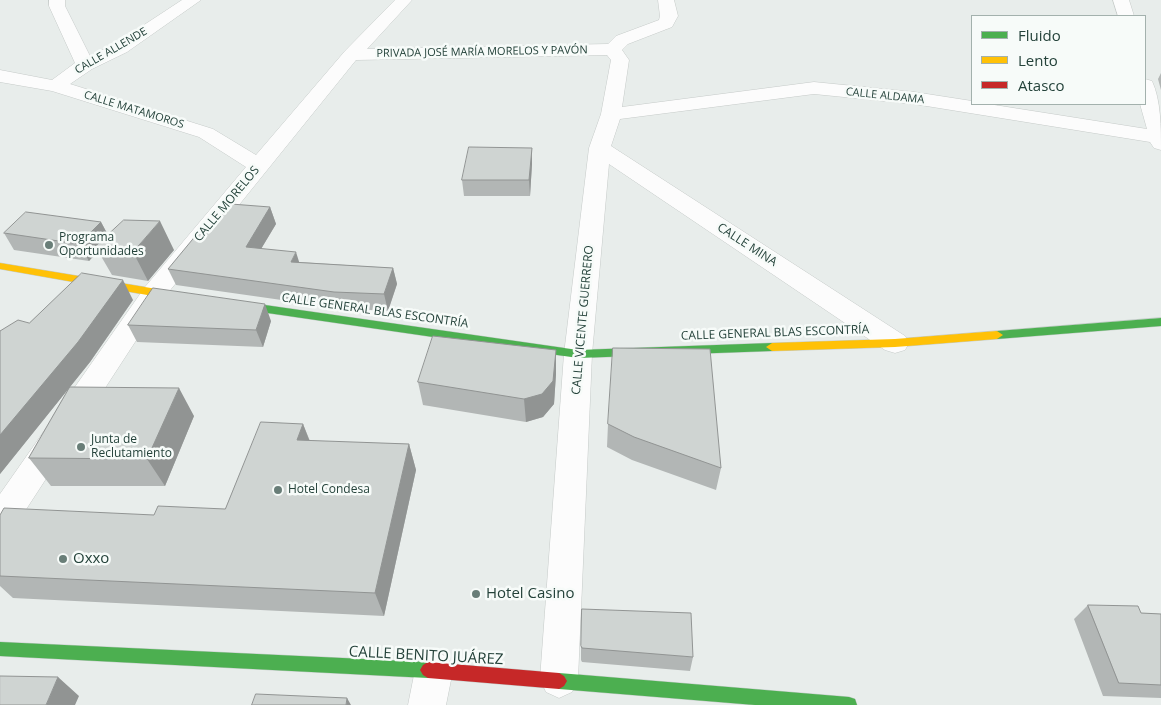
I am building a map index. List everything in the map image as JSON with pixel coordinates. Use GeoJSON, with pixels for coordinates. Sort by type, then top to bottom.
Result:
{"type":"FeatureCollection","features":[{"type":"Feature","properties":{"kind":"street"},"geometry":{"type":"LineString","coordinates":[[57,0],[57,6],[85,65]]}},
{"type":"Feature","properties":{"kind":"street","name":"CALLE ALLENDE"},"geometry":{"type":"LineString","coordinates":[[55,86],[85,65],[121,48],[192,0]]}},
{"type":"Feature","properties":{"kind":"street","name":"CALLE MORELOS"},"geometry":{"type":"LineString","coordinates":[[0,521],[154,293],[351,55],[404,0]]}},
{"type":"Feature","properties":{"kind":"street"},"geometry":{"type":"LineString","coordinates":[[613,49],[622,40],[666,23],[669,16],[666,0]]}},
{"type":"Feature","properties":{"kind":"street"},"geometry":{"type":"LineString","coordinates":[[1121,0],[1126,15]]}},
{"type":"Feature","properties":{"kind":"street","name":"PRIVADA JOSÉ MARÍA MORELOS Y PAVÓN"},"geometry":{"type":"LineString","coordinates":[[351,55],[613,49]]}},
{"type":"Feature","properties":{"kind":"street","name":"CALLE VICENTE GUERRERO"},"geometry":{"type":"LineString","coordinates":[[559,679],[578,354],[600,148],[611,114],[620,60],[613,49]]}},
{"type":"Feature","properties":{"kind":"street","name":"CALLE MATAMOROS"},"geometry":{"type":"LineString","coordinates":[[0,76],[55,86],[206,133],[260,166]]}},
{"type":"Feature","properties":{"kind":"street","name":"CALLE ALDAMA"},"geometry":{"type":"LineString","coordinates":[[611,114],[814,88],[914,98],[1160,140]]}},
{"type":"Feature","properties":{"kind":"street"},"geometry":{"type":"LineString","coordinates":[[1146,89],[1160,140]]}},
{"type":"Feature","properties":{"kind":"street","name":"CALLE MINA"},"geometry":{"type":"LineString","coordinates":[[600,148],[895,343]]}},
{"type":"Feature","properties":{"kind":"street"},"geometry":{"type":"LineString","coordinates":[[0,266],[203,300]]}},
{"type":"Feature","properties":{"kind":"street","name":"CALLE GENERAL BLAS ESCONTRÍA"},"geometry":{"type":"LineString","coordinates":[[223,303],[578,354],[895,343],[1161,322]]}},
{"type":"Feature","properties":{"kind":"street","name":"CALLE BENITO JUÁREZ"},"geometry":{"type":"LineString","coordinates":[[0,649],[431,688],[559,679],[849,705]]}},
{"type":"Feature","properties":{"kind":"building"},"geometry":{"type":"Polygon","coordinates":[[[469,147],[532,148],[529,180],[462,180],[469,147]]]}},
{"type":"Feature","properties":{"kind":"building"},"geometry":{"type":"Polygon","coordinates":[[[231,204],[270,207],[246,247],[296,252],[291,262],[393,268],[384,294],[334,292],[168,269],[197,234],[206,234],[231,204]]]}},
{"type":"Feature","properties":{"kind":"building"},"geometry":{"type":"Polygon","coordinates":[[[26,212],[101,222],[79,244],[4,233],[26,212]]]}},
{"type":"Feature","properties":{"kind":"building"},"geometry":{"type":"Polygon","coordinates":[[[124,220],[160,221],[133,252],[96,246],[124,220]]]}},
{"type":"Feature","properties":{"kind":"building"},"geometry":{"type":"Polygon","coordinates":[[[82,273],[123,280],[78,342],[0,435],[0,331],[18,320],[29,323],[82,273]]]}},
{"type":"Feature","properties":{"kind":"building"},"geometry":{"type":"Polygon","coordinates":[[[153,288],[265,304],[256,330],[128,325],[153,288]]]}},
{"type":"Feature","properties":{"kind":"building"},"geometry":{"type":"Polygon","coordinates":[[[433,336],[556,350],[553,381],[542,394],[524,399],[418,382],[433,336]]]}},
{"type":"Feature","properties":{"kind":"building"},"geometry":{"type":"Polygon","coordinates":[[[613,348],[710,349],[721,468],[634,437],[608,424],[613,348]]]}},
{"type":"Feature","properties":{"kind":"building"},"geometry":{"type":"Polygon","coordinates":[[[70,387],[179,388],[147,459],[29,458],[70,387]]]}},
{"type":"Feature","properties":{"kind":"building"},"geometry":{"type":"Polygon","coordinates":[[[261,422],[303,424],[297,440],[409,444],[375,593],[0,576],[0,515],[4,508],[154,515],[158,506],[225,509],[261,422]]]}},
{"type":"Feature","properties":{"kind":"building"},"geometry":{"type":"Polygon","coordinates":[[[1088,605],[1138,606],[1141,613],[1161,614],[1161,685],[1119,683],[1088,605]]]}},
{"type":"Feature","properties":{"kind":"building"},"geometry":{"type":"Polygon","coordinates":[[[582,609],[691,613],[693,657],[582,648],[582,609]]]}},
{"type":"Feature","properties":{"kind":"building"},"geometry":{"type":"Polygon","coordinates":[[[0,676],[58,677],[46,705],[0,705],[0,676]]]}},
{"type":"Feature","properties":{"kind":"building"},"geometry":{"type":"Polygon","coordinates":[[[256,694],[347,698],[346,705],[252,705],[256,694]]]}},
{"type":"Feature","properties":{"kind":"traffic: fast"},"geometry":{"type":"LineString","coordinates":[[230,304],[578,354],[772,347]]}},
{"type":"Feature","properties":{"kind":"traffic: fast"},"geometry":{"type":"LineString","coordinates":[[997,335],[1161,322]]}},
{"type":"Feature","properties":{"kind":"traffic: fast"},"geometry":{"type":"LineString","coordinates":[[0,649],[428,670]]}},
{"type":"Feature","properties":{"kind":"traffic: fast"},"geometry":{"type":"LineString","coordinates":[[559,681],[849,705]]}},
{"type":"Feature","properties":{"kind":"traffic: slow"},"geometry":{"type":"LineString","coordinates":[[0,266],[187,298]]}},
{"type":"Feature","properties":{"kind":"traffic: slow"},"geometry":{"type":"LineString","coordinates":[[772,347],[895,343],[997,335]]}},
{"type":"Feature","properties":{"kind":"traffic: jam"},"geometry":{"type":"LineString","coordinates":[[428,670],[559,681]]}},
{"type":"Feature","properties":{"kind":"place","name":"Programa Oportunidades"},"geometry":{"type":"Point","coordinates":[49,245]}},
{"type":"Feature","properties":{"kind":"place","name":"Junta de Reclutamiento"},"geometry":{"type":"Point","coordinates":[81,447]}},
{"type":"Feature","properties":{"kind":"place","name":"Hotel Condesa"},"geometry":{"type":"Point","coordinates":[278,490]}},
{"type":"Feature","properties":{"kind":"place","name":"Oxxo"},"geometry":{"type":"Point","coordinates":[63,559]}},
{"type":"Feature","properties":{"kind":"place","name":"Hotel Casino"},"geometry":{"type":"Point","coordinates":[476,594]}}]}
